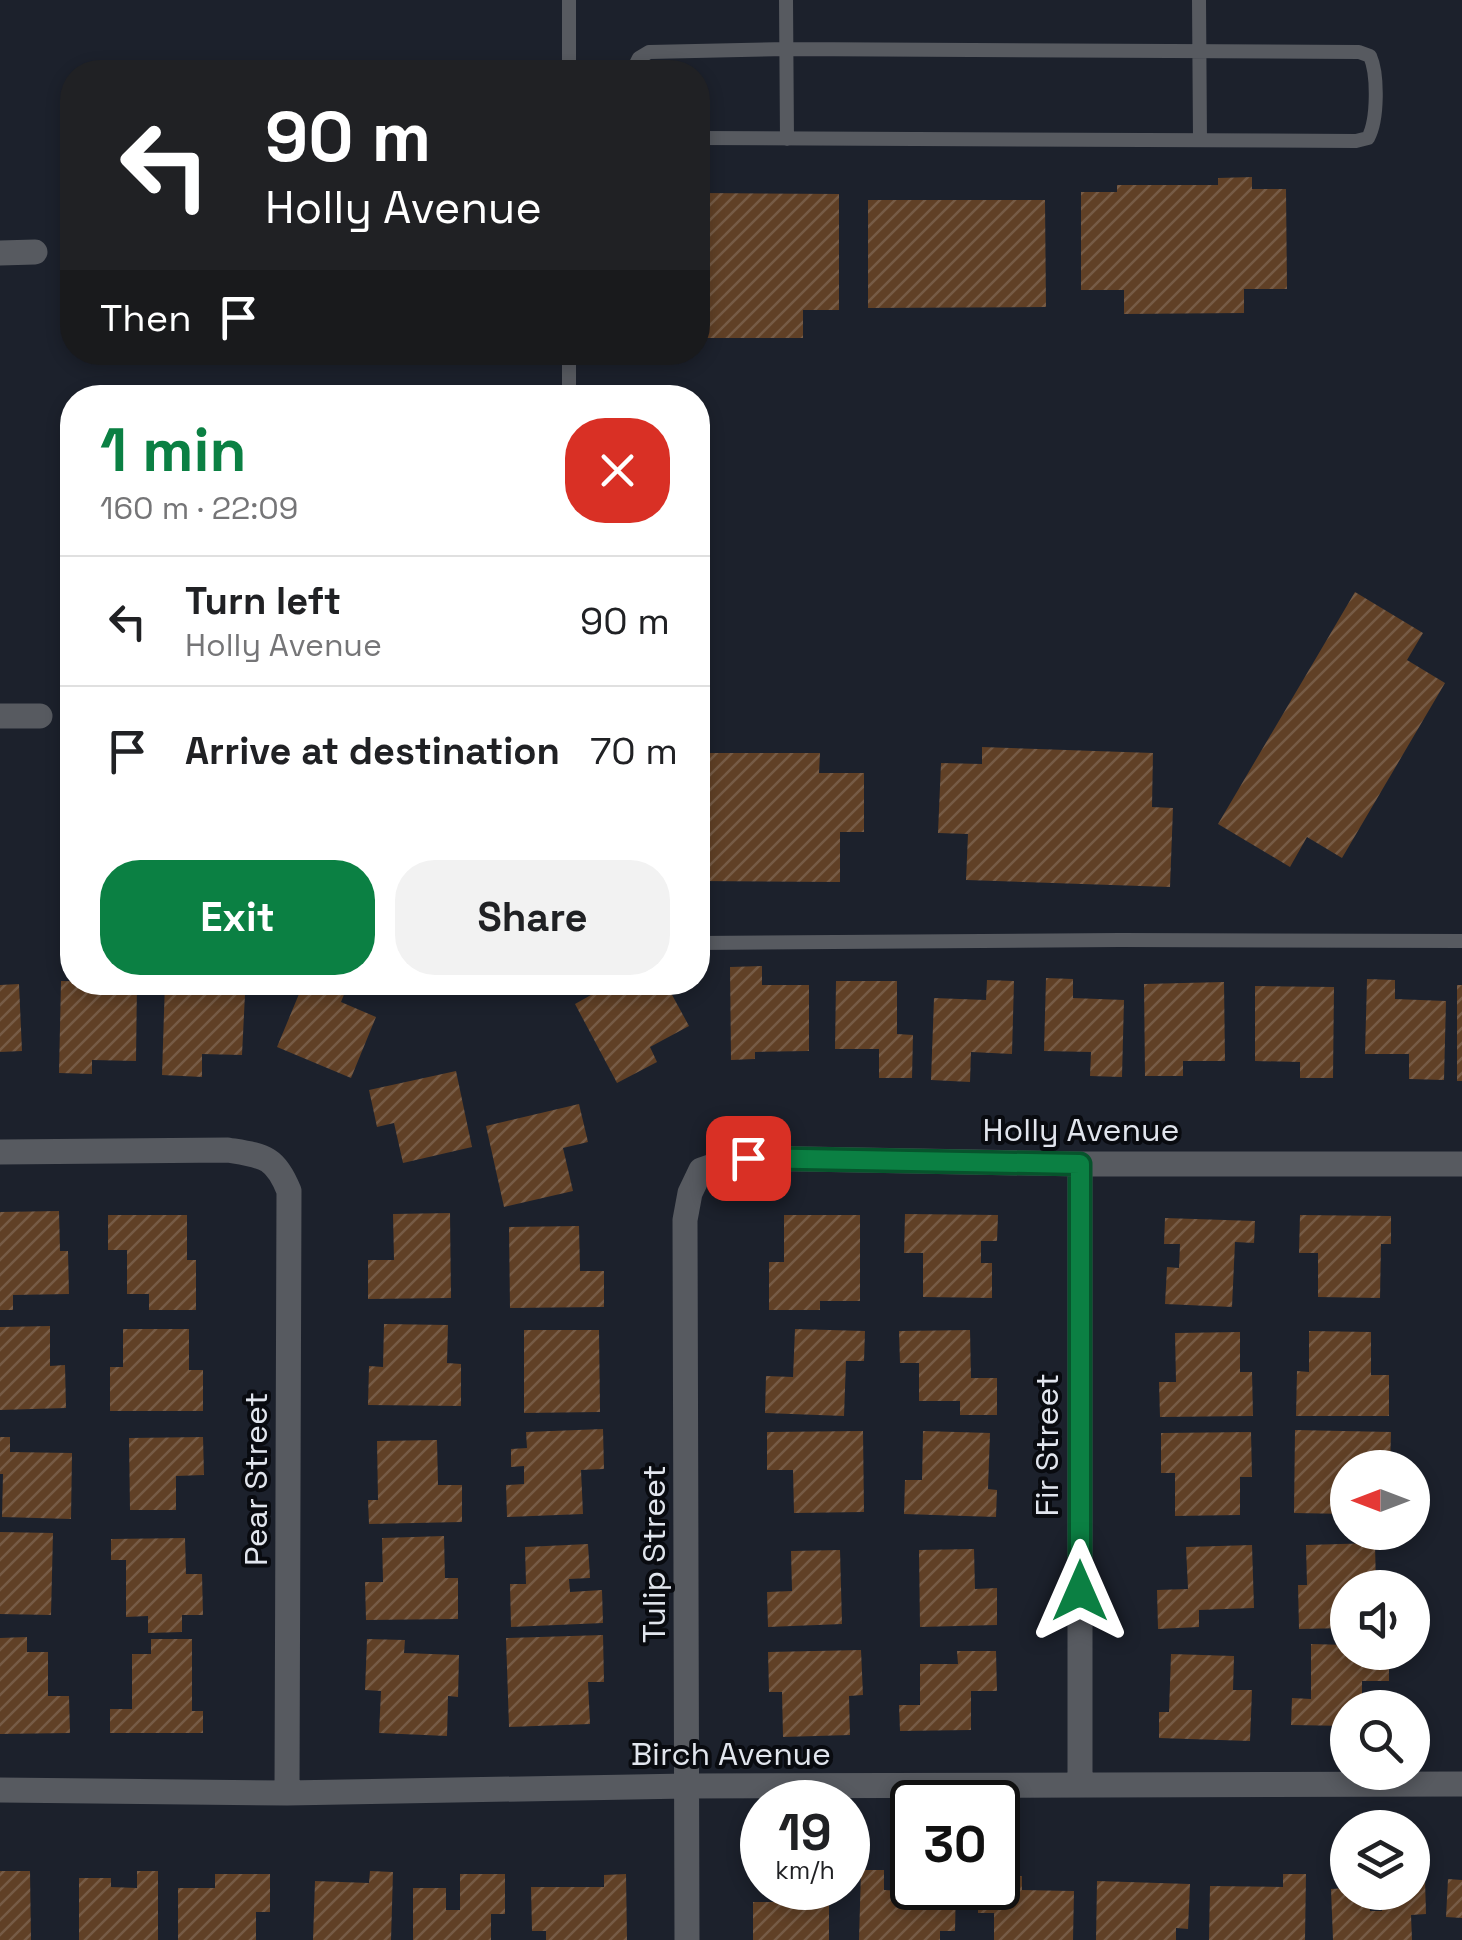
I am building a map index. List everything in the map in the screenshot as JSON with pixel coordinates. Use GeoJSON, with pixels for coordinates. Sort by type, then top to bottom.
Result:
{"type":"FeatureCollection","features":[{"type":"Feature","properties":{"kind":"street"},"geometry":{"type":"LineString","coordinates":[[0,254],[35,252]]}},
{"type":"Feature","properties":{"kind":"street"},"geometry":{"type":"LineString","coordinates":[[0,716],[40,716]]}},
{"type":"Feature","properties":{"kind":"street","name":"Pear Street"},"geometry":{"type":"LineString","coordinates":[[0,1152],[228,1150],[257,1155],[280,1168],[289,1191],[287,1793]]}},
{"type":"Feature","properties":{"kind":"street","name":"Holly Avenue"},"geometry":{"type":"LineString","coordinates":[[701,1170],[748,1158],[1080,1164],[1462,1164]]}},
{"type":"Feature","properties":{"kind":"street","name":"Fir Street"},"geometry":{"type":"LineString","coordinates":[[1080,1164],[1080,1785]]}},
{"type":"Feature","properties":{"kind":"street","name":"Tulip Street"},"geometry":{"type":"LineString","coordinates":[[688,1940],[685,1220],[690,1193],[701,1170]]}},
{"type":"Feature","properties":{"kind":"street","name":"Birch Avenue"},"geometry":{"type":"LineString","coordinates":[[0,1790],[287,1793],[688,1786],[1462,1784]]}},
{"type":"Feature","properties":{"kind":"lane"},"geometry":{"type":"LineString","coordinates":[[569,0],[569,60]]}},
{"type":"Feature","properties":{"kind":"lane"},"geometry":{"type":"LineString","coordinates":[[786,0],[786,139]]}},
{"type":"Feature","properties":{"kind":"lane"},"geometry":{"type":"LineString","coordinates":[[1199,0],[1200,140]]}},
{"type":"Feature","properties":{"kind":"lane"},"geometry":{"type":"LineString","coordinates":[[638,60],[649,52],[787,49],[1359,52],[1370,56],[1375,68],[1374,128],[1368,138],[1356,141],[710,138]]}},
{"type":"Feature","properties":{"kind":"lane"},"geometry":{"type":"LineString","coordinates":[[710,943],[1462,941]]}},
{"type":"Feature","properties":{"kind":"building"},"geometry":{"type":"Polygon","coordinates":[[[1252,177],[1252,189],[1286,189],[1287,289],[1244,289],[1244,313],[1124,314],[1124,290],[1081,290],[1081,192],[1117,192],[1117,185],[1218,185],[1218,178],[1252,177]]]}},
{"type":"Feature","properties":{"kind":"building"},"geometry":{"type":"Polygon","coordinates":[[[710,193],[839,194],[839,310],[803,310],[803,338],[710,338],[710,193]]]}},
{"type":"Feature","properties":{"kind":"building"},"geometry":{"type":"Polygon","coordinates":[[[868,200],[1045,200],[1046,307],[868,308],[868,200]]]}},
{"type":"Feature","properties":{"kind":"building"},"geometry":{"type":"Polygon","coordinates":[[[1355,592],[1423,633],[1407,660],[1445,683],[1342,858],[1307,837],[1290,867],[1218,824],[1355,592]]]}},
{"type":"Feature","properties":{"kind":"building"},"geometry":{"type":"Polygon","coordinates":[[[982,747],[1153,753],[1152,807],[1173,808],[1170,887],[966,880],[968,834],[938,833],[941,763],[982,764],[982,747]]]}},
{"type":"Feature","properties":{"kind":"building"},"geometry":{"type":"Polygon","coordinates":[[[710,753],[820,753],[819,773],[864,773],[864,832],[840,832],[840,882],[710,881],[710,753]]]}},
{"type":"Feature","properties":{"kind":"building"},"geometry":{"type":"Polygon","coordinates":[[[762,966],[762,985],[809,985],[809,1051],[755,1052],[755,1059],[731,1060],[730,967],[762,966]]]}},
{"type":"Feature","properties":{"kind":"building"},"geometry":{"type":"Polygon","coordinates":[[[1046,978],[1073,979],[1073,998],[1124,1000],[1122,1077],[1090,1076],[1091,1052],[1044,1051],[1046,978]]]}},
{"type":"Feature","properties":{"kind":"building"},"geometry":{"type":"Polygon","coordinates":[[[1367,979],[1395,980],[1395,999],[1446,1001],[1444,1080],[1409,1079],[1409,1054],[1365,1054],[1367,979]]]}},
{"type":"Feature","properties":{"kind":"building"},"geometry":{"type":"Polygon","coordinates":[[[987,980],[1014,981],[1012,1054],[971,1052],[970,1082],[931,1080],[934,998],[986,1000],[987,980]]]}},
{"type":"Feature","properties":{"kind":"building"},"geometry":{"type":"Polygon","coordinates":[[[836,981],[897,981],[897,1034],[913,1035],[912,1078],[879,1078],[879,1049],[835,1049],[836,981]]]}},
{"type":"Feature","properties":{"kind":"building"},"geometry":{"type":"Polygon","coordinates":[[[1224,982],[1225,1061],[1183,1061],[1183,1076],[1145,1076],[1144,984],[1224,982]]]}},
{"type":"Feature","properties":{"kind":"building"},"geometry":{"type":"Polygon","coordinates":[[[19,984],[22,1051],[0,1052],[0,985],[19,984]]]}},
{"type":"Feature","properties":{"kind":"building"},"geometry":{"type":"Polygon","coordinates":[[[1457,985],[1462,985],[1462,1081],[1457,1081],[1457,985]]]}},
{"type":"Feature","properties":{"kind":"building"},"geometry":{"type":"Polygon","coordinates":[[[1255,986],[1334,987],[1333,1078],[1300,1078],[1300,1062],[1255,1061],[1255,986]]]}},
{"type":"Feature","properties":{"kind":"building"},"geometry":{"type":"Polygon","coordinates":[[[61,995],[137,995],[136,1061],[92,1060],[92,1074],[59,1073],[61,995]]]}},
{"type":"Feature","properties":{"kind":"building"},"geometry":{"type":"Polygon","coordinates":[[[165,995],[245,995],[242,1055],[202,1054],[202,1077],[162,1075],[165,995]]]}},
{"type":"Feature","properties":{"kind":"building"},"geometry":{"type":"Polygon","coordinates":[[[299,995],[344,995],[341,1002],[376,1017],[351,1078],[277,1047],[299,995]]]}},
{"type":"Feature","properties":{"kind":"building"},"geometry":{"type":"Polygon","coordinates":[[[591,995],[672,995],[689,1026],[650,1047],[657,1062],[617,1083],[575,1004],[591,995]]]}},
{"type":"Feature","properties":{"kind":"building"},"geometry":{"type":"Polygon","coordinates":[[[456,1071],[472,1147],[403,1163],[394,1123],[377,1127],[369,1090],[456,1071]]]}},
{"type":"Feature","properties":{"kind":"building"},"geometry":{"type":"Polygon","coordinates":[[[579,1104],[588,1142],[563,1148],[573,1191],[504,1207],[486,1126],[579,1104]]]}},
{"type":"Feature","properties":{"kind":"building"},"geometry":{"type":"Polygon","coordinates":[[[59,1211],[60,1251],[68,1251],[69,1294],[13,1295],[13,1310],[0,1310],[0,1212],[59,1211]]]}},
{"type":"Feature","properties":{"kind":"building"},"geometry":{"type":"Polygon","coordinates":[[[450,1213],[451,1298],[368,1299],[368,1260],[394,1260],[393,1214],[450,1213]]]}},
{"type":"Feature","properties":{"kind":"building"},"geometry":{"type":"Polygon","coordinates":[[[905,1214],[998,1215],[997,1241],[981,1241],[981,1263],[992,1263],[992,1298],[923,1297],[923,1253],[904,1253],[905,1214]]]}},
{"type":"Feature","properties":{"kind":"building"},"geometry":{"type":"Polygon","coordinates":[[[108,1215],[187,1215],[187,1260],[196,1260],[196,1310],[149,1310],[149,1294],[127,1294],[127,1250],[108,1250],[108,1215]]]}},
{"type":"Feature","properties":{"kind":"building"},"geometry":{"type":"Polygon","coordinates":[[[784,1215],[860,1215],[860,1301],[820,1301],[820,1310],[769,1310],[769,1262],[784,1262],[784,1215]]]}},
{"type":"Feature","properties":{"kind":"building"},"geometry":{"type":"Polygon","coordinates":[[[1300,1215],[1391,1216],[1391,1244],[1381,1244],[1380,1298],[1318,1297],[1318,1253],[1299,1253],[1300,1215]]]}},
{"type":"Feature","properties":{"kind":"building"},"geometry":{"type":"Polygon","coordinates":[[[1165,1218],[1255,1221],[1254,1243],[1235,1242],[1232,1307],[1165,1304],[1167,1267],[1179,1268],[1180,1244],[1164,1244],[1165,1218]]]}},
{"type":"Feature","properties":{"kind":"building"},"geometry":{"type":"Polygon","coordinates":[[[579,1226],[580,1271],[604,1271],[604,1307],[510,1308],[509,1227],[579,1226]]]}},
{"type":"Feature","properties":{"kind":"building"},"geometry":{"type":"Polygon","coordinates":[[[384,1324],[448,1325],[447,1363],[461,1364],[461,1406],[368,1405],[369,1366],[383,1367],[384,1324]]]}},
{"type":"Feature","properties":{"kind":"building"},"geometry":{"type":"Polygon","coordinates":[[[50,1326],[50,1366],[65,1365],[66,1408],[0,1410],[0,1327],[50,1326]]]}},
{"type":"Feature","properties":{"kind":"building"},"geometry":{"type":"Polygon","coordinates":[[[123,1329],[189,1329],[189,1370],[203,1370],[203,1411],[110,1411],[110,1367],[123,1367],[123,1329]]]}},
{"type":"Feature","properties":{"kind":"building"},"geometry":{"type":"Polygon","coordinates":[[[795,1329],[865,1331],[864,1361],[846,1361],[844,1416],[765,1413],[766,1376],[793,1377],[795,1329]]]}},
{"type":"Feature","properties":{"kind":"building"},"geometry":{"type":"Polygon","coordinates":[[[524,1330],[599,1330],[600,1412],[524,1413],[524,1330]]]}},
{"type":"Feature","properties":{"kind":"building"},"geometry":{"type":"Polygon","coordinates":[[[970,1330],[971,1378],[997,1378],[997,1415],[960,1415],[960,1401],[919,1401],[919,1363],[900,1363],[899,1331],[970,1330]]]}},
{"type":"Feature","properties":{"kind":"building"},"geometry":{"type":"Polygon","coordinates":[[[1309,1331],[1371,1332],[1371,1375],[1389,1375],[1389,1416],[1296,1416],[1297,1371],[1309,1372],[1309,1331]]]}},
{"type":"Feature","properties":{"kind":"building"},"geometry":{"type":"Polygon","coordinates":[[[1240,1332],[1240,1372],[1252,1372],[1253,1416],[1160,1417],[1159,1382],[1176,1382],[1175,1333],[1240,1332]]]}},
{"type":"Feature","properties":{"kind":"building"},"geometry":{"type":"Polygon","coordinates":[[[603,1429],[604,1469],[581,1470],[583,1514],[507,1517],[506,1485],[524,1484],[524,1466],[511,1467],[511,1449],[527,1448],[526,1432],[603,1429]]]}},
{"type":"Feature","properties":{"kind":"building"},"geometry":{"type":"Polygon","coordinates":[[[1295,1430],[1391,1432],[1390,1450],[1330,1450],[1330,1514],[1294,1513],[1295,1430]]]}},
{"type":"Feature","properties":{"kind":"building"},"geometry":{"type":"Polygon","coordinates":[[[863,1431],[864,1512],[794,1513],[793,1470],[767,1470],[767,1432],[863,1431]]]}},
{"type":"Feature","properties":{"kind":"building"},"geometry":{"type":"Polygon","coordinates":[[[923,1431],[990,1433],[988,1489],[997,1490],[996,1517],[904,1514],[905,1480],[922,1480],[923,1431]]]}},
{"type":"Feature","properties":{"kind":"building"},"geometry":{"type":"Polygon","coordinates":[[[1251,1432],[1252,1477],[1240,1477],[1240,1515],[1175,1516],[1175,1473],[1161,1473],[1161,1433],[1251,1432]]]}},
{"type":"Feature","properties":{"kind":"building"},"geometry":{"type":"Polygon","coordinates":[[[0,1437],[10,1437],[10,1452],[72,1453],[71,1519],[2,1517],[0,1437]]]}},
{"type":"Feature","properties":{"kind":"building"},"geometry":{"type":"Polygon","coordinates":[[[203,1437],[204,1475],[176,1476],[176,1510],[130,1510],[129,1438],[203,1437]]]}},
{"type":"Feature","properties":{"kind":"building"},"geometry":{"type":"Polygon","coordinates":[[[437,1440],[438,1485],[462,1485],[462,1522],[369,1524],[368,1500],[378,1500],[377,1441],[437,1440]]]}},
{"type":"Feature","properties":{"kind":"building"},"geometry":{"type":"Polygon","coordinates":[[[0,1532],[53,1533],[51,1615],[0,1614],[0,1532]]]}},
{"type":"Feature","properties":{"kind":"building"},"geometry":{"type":"Polygon","coordinates":[[[444,1536],[445,1578],[458,1578],[458,1619],[366,1620],[365,1582],[383,1582],[382,1538],[444,1536]]]}},
{"type":"Feature","properties":{"kind":"building"},"geometry":{"type":"Polygon","coordinates":[[[185,1538],[186,1574],[202,1574],[203,1615],[182,1615],[182,1632],[148,1633],[148,1616],[126,1617],[126,1560],[111,1560],[111,1539],[185,1538]]]}},
{"type":"Feature","properties":{"kind":"building"},"geometry":{"type":"Polygon","coordinates":[[[588,1544],[590,1578],[569,1579],[570,1592],[602,1590],[603,1623],[511,1627],[510,1584],[526,1584],[525,1547],[588,1544]]]}},
{"type":"Feature","properties":{"kind":"building"},"geometry":{"type":"Polygon","coordinates":[[[1330,1544],[1330,1550],[1375,1550],[1376,1570],[1330,1570],[1330,1628],[1299,1629],[1298,1585],[1307,1585],[1306,1545],[1330,1544]]]}},
{"type":"Feature","properties":{"kind":"building"},"geometry":{"type":"Polygon","coordinates":[[[1252,1545],[1254,1608],[1199,1610],[1199,1627],[1158,1629],[1157,1590],[1188,1589],[1186,1547],[1252,1545]]]}},
{"type":"Feature","properties":{"kind":"building"},"geometry":{"type":"Polygon","coordinates":[[[974,1549],[975,1589],[997,1588],[997,1625],[920,1627],[919,1550],[974,1549]]]}},
{"type":"Feature","properties":{"kind":"building"},"geometry":{"type":"Polygon","coordinates":[[[840,1550],[842,1624],[768,1627],[767,1592],[792,1591],[791,1551],[840,1550]]]}},
{"type":"Feature","properties":{"kind":"building"},"geometry":{"type":"Polygon","coordinates":[[[603,1635],[604,1682],[588,1682],[590,1724],[509,1727],[506,1638],[603,1635]]]}},
{"type":"Feature","properties":{"kind":"building"},"geometry":{"type":"Polygon","coordinates":[[[27,1637],[27,1652],[48,1652],[48,1696],[69,1696],[70,1733],[0,1734],[0,1638],[27,1637]]]}},
{"type":"Feature","properties":{"kind":"building"},"geometry":{"type":"Polygon","coordinates":[[[151,1639],[192,1639],[192,1711],[203,1711],[203,1733],[110,1733],[110,1709],[132,1709],[132,1654],[151,1654],[151,1639]]]}},
{"type":"Feature","properties":{"kind":"building"},"geometry":{"type":"Polygon","coordinates":[[[367,1639],[405,1640],[404,1653],[459,1655],[458,1697],[448,1696],[447,1736],[379,1733],[381,1691],[365,1690],[367,1639]]]}},
{"type":"Feature","properties":{"kind":"building"},"geometry":{"type":"Polygon","coordinates":[[[1311,1644],[1330,1645],[1330,1670],[1389,1670],[1389,1681],[1362,1681],[1362,1690],[1330,1690],[1330,1726],[1291,1725],[1292,1698],[1311,1699],[1311,1644]]]}},
{"type":"Feature","properties":{"kind":"building"},"geometry":{"type":"Polygon","coordinates":[[[861,1650],[863,1695],[849,1696],[850,1735],[783,1737],[782,1692],[769,1692],[768,1652],[861,1650]]]}},
{"type":"Feature","properties":{"kind":"building"},"geometry":{"type":"Polygon","coordinates":[[[957,1651],[996,1651],[997,1691],[971,1691],[971,1730],[900,1731],[899,1705],[920,1705],[920,1664],[958,1664],[957,1651]]]}},
{"type":"Feature","properties":{"kind":"building"},"geometry":{"type":"Polygon","coordinates":[[[1171,1654],[1234,1656],[1233,1690],[1252,1690],[1250,1741],[1159,1738],[1159,1712],[1169,1712],[1171,1654]]]}},
{"type":"Feature","properties":{"kind":"building"},"geometry":{"type":"Polygon","coordinates":[[[870,1870],[884,1870],[890,1910],[955,1910],[955,1931],[940,1931],[940,1940],[859,1940],[860,1910],[870,1910],[870,1870]]]}},
{"type":"Feature","properties":{"kind":"building"},"geometry":{"type":"Polygon","coordinates":[[[0,1871],[30,1871],[31,1940],[0,1940],[0,1871]]]}},
{"type":"Feature","properties":{"kind":"building"},"geometry":{"type":"Polygon","coordinates":[[[137,1871],[158,1871],[158,1940],[79,1940],[79,1878],[111,1878],[111,1887],[137,1888],[137,1871]]]}},
{"type":"Feature","properties":{"kind":"building"},"geometry":{"type":"Polygon","coordinates":[[[370,1871],[393,1872],[391,1940],[313,1940],[315,1881],[369,1883],[370,1871]]]}},
{"type":"Feature","properties":{"kind":"building"},"geometry":{"type":"Polygon","coordinates":[[[215,1874],[270,1874],[270,1912],[256,1912],[256,1940],[178,1940],[178,1888],[215,1888],[215,1874]]]}},
{"type":"Feature","properties":{"kind":"building"},"geometry":{"type":"Polygon","coordinates":[[[460,1874],[505,1874],[505,1914],[491,1914],[491,1940],[413,1940],[413,1888],[446,1888],[446,1910],[460,1910],[460,1874]]]}},
{"type":"Feature","properties":{"kind":"building"},"geometry":{"type":"Polygon","coordinates":[[[626,1874],[627,1940],[546,1940],[546,1931],[532,1931],[531,1887],[604,1887],[604,1875],[626,1874]]]}},
{"type":"Feature","properties":{"kind":"building"},"geometry":{"type":"Polygon","coordinates":[[[1283,1874],[1306,1874],[1305,1940],[1209,1940],[1210,1886],[1283,1887],[1283,1874]]]}},
{"type":"Feature","properties":{"kind":"building"},"geometry":{"type":"Polygon","coordinates":[[[1022,1876],[1022,1890],[1074,1891],[1073,1940],[994,1940],[994,1913],[978,1913],[1020,1910],[1022,1876]]]}},
{"type":"Feature","properties":{"kind":"building"},"geometry":{"type":"Polygon","coordinates":[[[1448,1879],[1462,1880],[1462,1918],[1446,1917],[1448,1879]]]}},
{"type":"Feature","properties":{"kind":"building"},"geometry":{"type":"Polygon","coordinates":[[[1097,1881],[1190,1884],[1188,1929],[1176,1928],[1176,1940],[1096,1940],[1097,1881]]]}},
{"type":"Feature","properties":{"kind":"building"},"geometry":{"type":"Polygon","coordinates":[[[753,1910],[829,1910],[829,1940],[753,1940],[753,1910]]]}},
{"type":"Feature","properties":{"kind":"building"},"geometry":{"type":"Polygon","coordinates":[[[1332,1910],[1426,1910],[1426,1914],[1411,1915],[1412,1940],[1333,1940],[1332,1910]]]}},
{"type":"Feature","properties":{"kind":"route"},"geometry":{"type":"LineString","coordinates":[[748,1158],[1080,1164],[1080,1591]]}}]}
